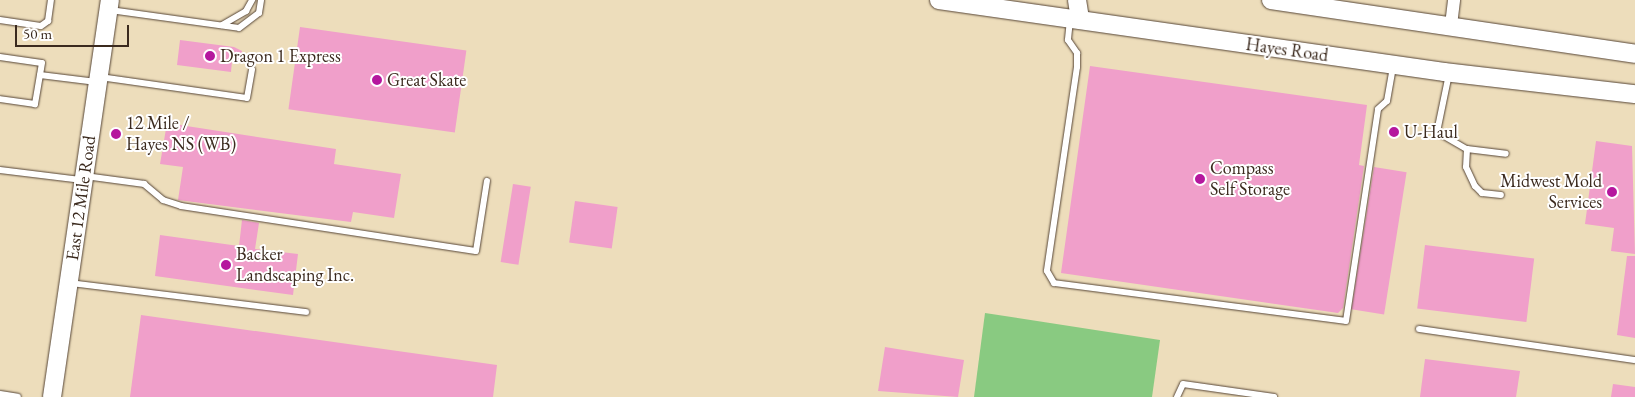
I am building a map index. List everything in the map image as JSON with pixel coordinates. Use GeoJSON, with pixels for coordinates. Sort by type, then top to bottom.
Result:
{"type":"FeatureCollection","features":[{"type":"Feature","properties":{"kind":"street","name":"Hayes Road"},"geometry":{"type":"LineString","coordinates":[[940,0],[1449,73],[1635,94]]}},
{"type":"Feature","properties":{"kind":"street"},"geometry":{"type":"LineString","coordinates":[[981,6],[1001,0]]}},
{"type":"Feature","properties":{"kind":"street"},"geometry":{"type":"LineString","coordinates":[[1075,20],[1076,0]]}},
{"type":"Feature","properties":{"kind":"street"},"geometry":{"type":"LineString","coordinates":[[1271,0],[1451,25],[1635,54]]}},
{"type":"Feature","properties":{"kind":"street"},"geometry":{"type":"LineString","coordinates":[[1451,25],[1454,0]]}},
{"type":"Feature","properties":{"kind":"street","name":"East 12 Mile Road"},"geometry":{"type":"LineString","coordinates":[[52,397],[109,5]]}},
{"type":"Feature","properties":{"kind":"lane"},"geometry":{"type":"LineString","coordinates":[[0,20],[41,26],[48,21],[51,0]]}},
{"type":"Feature","properties":{"kind":"lane"},"geometry":{"type":"LineString","coordinates":[[222,25],[246,11],[252,0]]}},
{"type":"Feature","properties":{"kind":"lane"},"geometry":{"type":"LineString","coordinates":[[109,5],[222,25],[246,26],[259,13],[261,0]]}},
{"type":"Feature","properties":{"kind":"lane"},"geometry":{"type":"LineString","coordinates":[[1075,20],[1068,40],[1077,53],[1077,67],[1050,281],[1330,322],[1343,322],[1349,313],[1378,108],[1387,101],[1393,65]]}},
{"type":"Feature","properties":{"kind":"lane"},"geometry":{"type":"LineString","coordinates":[[0,57],[42,63],[35,104],[0,99]]}},
{"type":"Feature","properties":{"kind":"lane"},"geometry":{"type":"LineString","coordinates":[[40,75],[247,98],[252,69]]}},
{"type":"Feature","properties":{"kind":"lane"},"geometry":{"type":"LineString","coordinates":[[1449,73],[1437,132],[1467,149],[1506,154]]}},
{"type":"Feature","properties":{"kind":"lane"},"geometry":{"type":"LineString","coordinates":[[1467,149],[1466,167],[1474,186],[1482,193],[1501,195]]}},
{"type":"Feature","properties":{"kind":"lane"},"geometry":{"type":"LineString","coordinates":[[0,170],[144,184],[163,200],[181,206],[476,252],[487,181]]}},
{"type":"Feature","properties":{"kind":"lane"},"geometry":{"type":"LineString","coordinates":[[68,283],[306,312]]}},
{"type":"Feature","properties":{"kind":"lane"},"geometry":{"type":"LineString","coordinates":[[1419,329],[1635,360]]}},
{"type":"Feature","properties":{"kind":"lane"},"geometry":{"type":"LineString","coordinates":[[1177,397],[1183,384],[1274,397]]}},
{"type":"Feature","properties":{"kind":"lane"},"geometry":{"type":"LineString","coordinates":[[0,394],[18,397]]}},
{"type":"Feature","properties":{"kind":"green space"},"geometry":{"type":"Polygon","coordinates":[[[985,313],[1160,340],[1152,397],[974,397],[985,313]]]}},
{"type":"Feature","properties":{"kind":"building","name":"Great Skate"},"geometry":{"type":"Polygon","coordinates":[[[300,27],[466,50],[455,133],[288,109],[300,27]]]}},
{"type":"Feature","properties":{"kind":"building","name":"Dragon 1 Express"},"geometry":{"type":"Polygon","coordinates":[[[180,40],[234,47],[242,51],[240,63],[232,61],[231,72],[177,65],[180,40]]]}},
{"type":"Feature","properties":{"kind":"building"},"geometry":{"type":"Polygon","coordinates":[[[1090,66],[1367,105],[1359,165],[1364,166],[1343,308],[1338,313],[1061,273],[1090,66]]]}},
{"type":"Feature","properties":{"kind":"building"},"geometry":{"type":"Polygon","coordinates":[[[167,123],[336,149],[334,164],[401,174],[394,218],[353,212],[351,222],[178,200],[183,167],[160,164],[167,123]]]}},
{"type":"Feature","properties":{"kind":"building","name":"Midwest Mold Services"},"geometry":{"type":"Polygon","coordinates":[[[1596,141],[1632,146],[1635,254],[1611,251],[1614,228],[1585,224],[1596,141]]]}},
{"type":"Feature","properties":{"kind":"building"},"geometry":{"type":"Polygon","coordinates":[[[1374,167],[1407,172],[1384,314],[1351,309],[1374,167]]]}},
{"type":"Feature","properties":{"kind":"building"},"geometry":{"type":"Polygon","coordinates":[[[513,184],[531,187],[518,265],[501,262],[513,184]]]}},
{"type":"Feature","properties":{"kind":"building"},"geometry":{"type":"Polygon","coordinates":[[[575,201],[618,207],[612,249],[569,243],[575,201]]]}},
{"type":"Feature","properties":{"kind":"building","name":"Backer Landscaping Inc."},"geometry":{"type":"Polygon","coordinates":[[[242,220],[259,223],[255,249],[298,254],[293,295],[155,276],[160,235],[239,246],[242,220]]]}},
{"type":"Feature","properties":{"kind":"building"},"geometry":{"type":"Polygon","coordinates":[[[1425,245],[1534,258],[1526,322],[1417,309],[1425,245]]]}},
{"type":"Feature","properties":{"kind":"building"},"geometry":{"type":"Polygon","coordinates":[[[1627,256],[1635,256],[1635,338],[1617,335],[1627,256]]]}},
{"type":"Feature","properties":{"kind":"building"},"geometry":{"type":"Polygon","coordinates":[[[141,315],[497,365],[493,397],[130,397],[141,315]]]}},
{"type":"Feature","properties":{"kind":"building"},"geometry":{"type":"Polygon","coordinates":[[[885,347],[964,360],[958,397],[878,391],[885,347]]]}},
{"type":"Feature","properties":{"kind":"building"},"geometry":{"type":"Polygon","coordinates":[[[1425,359],[1520,371],[1516,397],[1420,397],[1425,359]]]}},
{"type":"Feature","properties":{"kind":"building"},"geometry":{"type":"Polygon","coordinates":[[[1613,384],[1635,387],[1635,397],[1611,397],[1613,384]]]}},
{"type":"Feature","properties":{"kind":"place","name":"Dragon 1 Express"},"geometry":{"type":"Point","coordinates":[210,56]}},
{"type":"Feature","properties":{"kind":"place","name":"Great Skate"},"geometry":{"type":"Point","coordinates":[377,80]}},
{"type":"Feature","properties":{"kind":"place","name":"U-Haul"},"geometry":{"type":"Point","coordinates":[1394,132]}},
{"type":"Feature","properties":{"kind":"place","name":"12 Mile / Hayes NS (WB)"},"geometry":{"type":"Point","coordinates":[116,134]}},
{"type":"Feature","properties":{"kind":"place","name":"Compass Self Storage"},"geometry":{"type":"Point","coordinates":[1200,179]}},
{"type":"Feature","properties":{"kind":"place","name":"Midwest Mold Services"},"geometry":{"type":"Point","coordinates":[1612,192]}},
{"type":"Feature","properties":{"kind":"place","name":"Backer Landscaping Inc."},"geometry":{"type":"Point","coordinates":[226,265]}}]}
